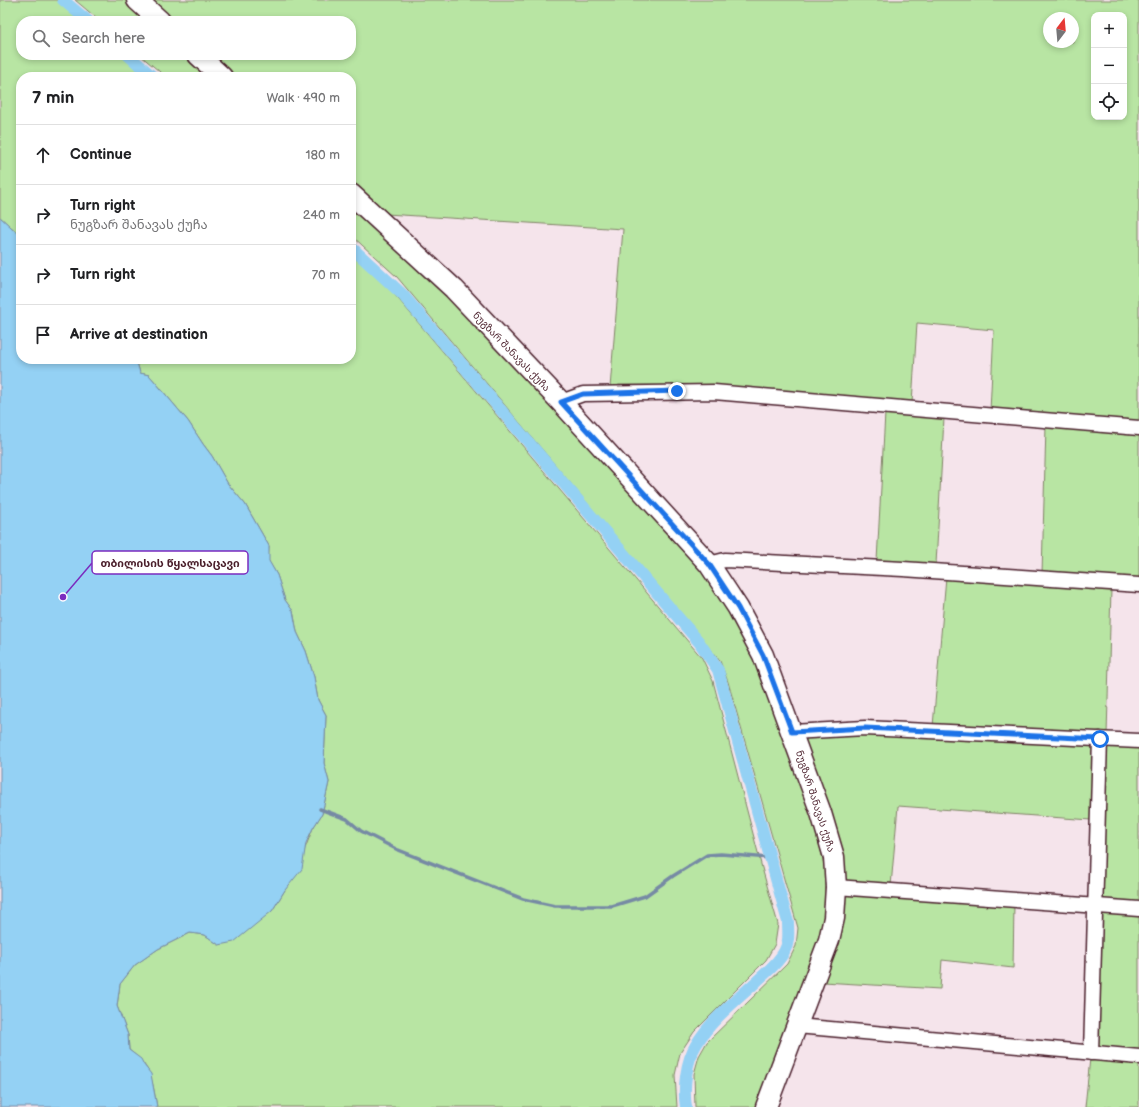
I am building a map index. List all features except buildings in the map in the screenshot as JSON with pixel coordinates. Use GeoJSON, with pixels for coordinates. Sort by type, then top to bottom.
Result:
{"type":"FeatureCollection","features":[{"type":"Feature","properties":{"kind":"main road"},"geometry":{"type":"LineString","coordinates":[[137,0],[155,16]]}},
{"type":"Feature","properties":{"kind":"main road"},"geometry":{"type":"LineString","coordinates":[[203,60],[217,72]]}},
{"type":"Feature","properties":{"kind":"main road","name":"ნუგზარ შანავას ქუჩა"},"geometry":{"type":"LineString","coordinates":[[356,199],[454,289],[561,402],[709,564],[738,608],[763,655],[828,834],[834,857],[836,888],[834,918],[828,940],[766,1107]]}},
{"type":"Feature","properties":{"kind":"street"},"geometry":{"type":"LineString","coordinates":[[561,402],[583,394],[714,392],[1139,428]]}},
{"type":"Feature","properties":{"kind":"street"},"geometry":{"type":"LineString","coordinates":[[709,564],[725,560],[888,568],[1139,585]]}},
{"type":"Feature","properties":{"kind":"street"},"geometry":{"type":"LineString","coordinates":[[792,732],[865,728],[1139,741]]}},
{"type":"Feature","properties":{"kind":"street"},"geometry":{"type":"LineString","coordinates":[[1092,1053],[1100,739]]}},
{"type":"Feature","properties":{"kind":"street"},"geometry":{"type":"LineString","coordinates":[[836,888],[1139,909]]}},
{"type":"Feature","properties":{"kind":"street"},"geometry":{"type":"LineString","coordinates":[[797,1026],[1139,1057]]}},
{"type":"Feature","properties":{"kind":"green space"},"geometry":{"type":"Polygon","coordinates":[[[0,0],[58,0],[77,16],[16,16],[16,60],[129,60],[142,72],[16,72],[16,231],[0,217],[0,0]]]}},
{"type":"Feature","properties":{"kind":"green space"},"geometry":{"type":"Polygon","coordinates":[[[75,0],[127,0],[145,16],[94,16],[75,0]]]}},
{"type":"Feature","properties":{"kind":"green space"},"geometry":{"type":"Polygon","coordinates":[[[144,0],[1139,0],[1139,423],[990,411],[994,330],[917,323],[912,403],[718,386],[619,385],[610,388],[623,229],[386,214],[356,190],[356,72],[224,72],[211,60],[356,60],[356,16],[162,16],[144,0]]]}},
{"type":"Feature","properties":{"kind":"green space"},"geometry":{"type":"Polygon","coordinates":[[[146,60],[193,60],[207,72],[160,72],[146,60]]]}},
{"type":"Feature","properties":{"kind":"green space"},"geometry":{"type":"Polygon","coordinates":[[[356,208],[438,282],[713,583],[755,652],[818,836],[825,870],[825,904],[821,933],[757,1107],[695,1107],[694,1074],[699,1056],[707,1042],[787,964],[796,946],[798,928],[728,682],[720,661],[397,277],[356,240],[356,208]]]}},
{"type":"Feature","properties":{"kind":"green space"},"geometry":{"type":"Polygon","coordinates":[[[356,258],[389,288],[702,658],[713,681],[778,924],[775,944],[766,960],[694,1032],[680,1053],[675,1075],[677,1107],[157,1107],[152,1082],[147,1068],[137,1056],[129,1050],[128,1035],[117,1006],[120,984],[135,965],[158,949],[190,933],[205,935],[219,945],[272,911],[285,890],[304,851],[313,828],[322,814],[329,782],[324,763],[326,715],[318,700],[314,677],[306,651],[297,632],[293,611],[285,600],[277,575],[268,560],[269,546],[245,504],[228,484],[212,456],[188,421],[149,375],[140,373],[137,364],[356,364],[356,258]]]}},
{"type":"Feature","properties":{"kind":"green space"},"geometry":{"type":"Polygon","coordinates":[[[885,413],[944,418],[936,564],[877,561],[885,413]]]}},
{"type":"Feature","properties":{"kind":"green space"},"geometry":{"type":"Polygon","coordinates":[[[1046,426],[1139,433],[1139,581],[1042,574],[1046,426]]]}},
{"type":"Feature","properties":{"kind":"green space"},"geometry":{"type":"Polygon","coordinates":[[[946,577],[1111,589],[1107,735],[933,726],[946,577]]]}},
{"type":"Feature","properties":{"kind":"green space"},"geometry":{"type":"Polygon","coordinates":[[[867,733],[1095,744],[1091,820],[898,806],[891,886],[845,882],[800,737],[867,733]]]}},
{"type":"Feature","properties":{"kind":"green space"},"geometry":{"type":"Polygon","coordinates":[[[1105,744],[1139,745],[1139,904],[1100,901],[1105,744]]]}},
{"type":"Feature","properties":{"kind":"green space"},"geometry":{"type":"Polygon","coordinates":[[[844,892],[1014,904],[1013,968],[942,960],[940,989],[823,982],[844,892]]]}},
{"type":"Feature","properties":{"kind":"green space"},"geometry":{"type":"Polygon","coordinates":[[[1099,910],[1139,912],[1139,1053],[1095,1049],[1099,910]]]}},
{"type":"Feature","properties":{"kind":"green space"},"geometry":{"type":"Polygon","coordinates":[[[1090,1058],[1139,1062],[1139,1107],[1085,1107],[1090,1058]]]}},
{"type":"Feature","properties":{"kind":"water"},"geometry":{"type":"Polygon","coordinates":[[[0,217],[16,231],[16,364],[137,364],[140,373],[149,375],[188,421],[212,456],[228,484],[245,504],[269,546],[269,561],[277,575],[285,600],[293,611],[297,632],[306,651],[314,677],[318,700],[326,715],[324,763],[329,782],[322,814],[306,843],[302,869],[285,890],[272,911],[234,942],[219,945],[205,935],[190,933],[158,949],[135,965],[120,984],[117,1006],[128,1035],[129,1050],[141,1059],[151,1074],[157,1107],[0,1107],[0,217]]]}},
{"type":"Feature","properties":{"kind":"waterway"},"geometry":{"type":"LineString","coordinates":[[63,0],[82,16]]}},
{"type":"Feature","properties":{"kind":"waterway"},"geometry":{"type":"LineString","coordinates":[[134,60],[147,72]]}},
{"type":"Feature","properties":{"kind":"waterway"},"geometry":{"type":"LineString","coordinates":[[356,252],[402,294],[699,642],[718,670],[788,922],[788,937],[786,948],[778,960],[731,1004],[708,1028],[696,1045],[690,1059],[686,1075],[686,1107]]}},
{"type":"Feature","properties":{"kind":"waterway"},"geometry":{"type":"LineString","coordinates":[[320,809],[347,819],[361,831],[398,850],[523,899],[555,906],[612,906],[645,896],[673,876],[707,855],[721,854],[770,858]]}},
{"type":"Feature","properties":{"kind":"place","name":"თბილისის წყალსაცავი"},"geometry":{"type":"Point","coordinates":[63,597]}},
{"type":"Feature","properties":{"kind":"route"},"geometry":{"type":"LineString","coordinates":[[677,391],[583,394],[561,402],[709,564],[738,608],[763,655],[792,732],[865,728],[1100,739]]}}]}
